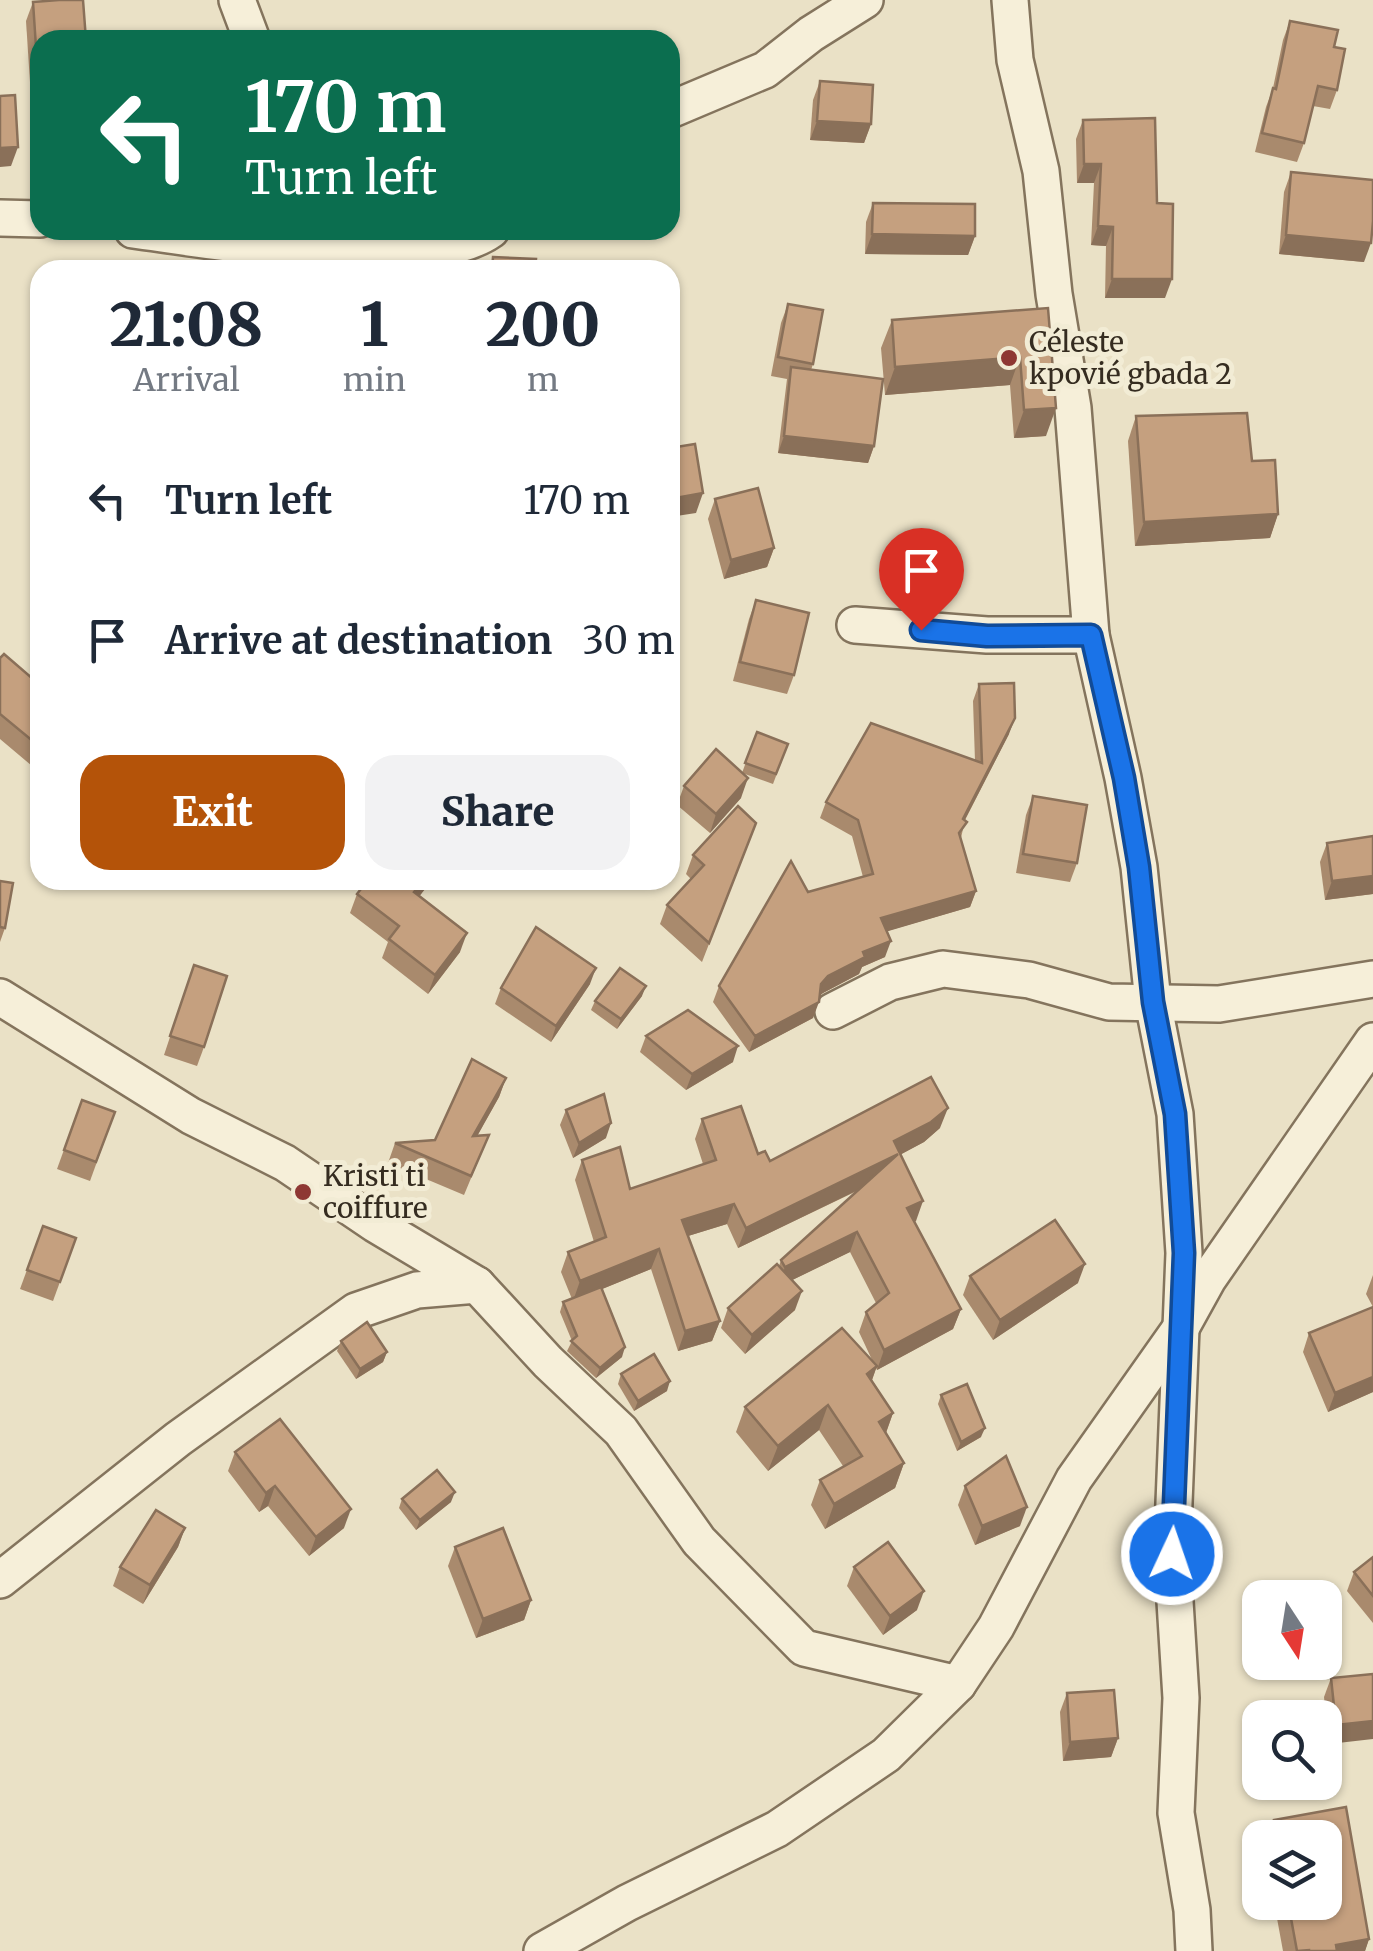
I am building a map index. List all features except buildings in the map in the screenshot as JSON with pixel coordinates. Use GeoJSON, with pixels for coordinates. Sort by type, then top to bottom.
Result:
{"type":"FeatureCollection","features":[{"type":"Feature","properties":{"kind":"street"},"geometry":{"type":"LineString","coordinates":[[237,0],[248,30]]}},
{"type":"Feature","properties":{"kind":"street"},"geometry":{"type":"LineString","coordinates":[[680,106],[765,70],[865,0]]}},
{"type":"Feature","properties":{"kind":"street"},"geometry":{"type":"LineString","coordinates":[[1010,0],[1015,60],[1041,171],[1054,294],[1073,408],[1091,635],[1124,778],[1139,867],[1153,1002],[1175,1114],[1184,1253],[1172,1554],[1181,1698],[1176,1813],[1192,1910],[1194,1951]]}},
{"type":"Feature","properties":{"kind":"street"},"geometry":{"type":"LineString","coordinates":[[0,218],[30,219]]}},
{"type":"Feature","properties":{"kind":"street"},"geometry":{"type":"LineString","coordinates":[[211,240],[289,250],[439,252],[467,240]]}},
{"type":"Feature","properties":{"kind":"street"},"geometry":{"type":"LineString","coordinates":[[855,624],[987,636],[1091,635]]}},
{"type":"Feature","properties":{"kind":"street"},"geometry":{"type":"LineString","coordinates":[[833,1011],[890,982],[944,969],[1029,980],[1109,1002],[1219,1004],[1373,979]]}},
{"type":"Feature","properties":{"kind":"street"},"geometry":{"type":"LineString","coordinates":[[0,997],[192,1116],[285,1163],[477,1285],[548,1362],[621,1431],[699,1541],[804,1648],[958,1684]]}},
{"type":"Feature","properties":{"kind":"street"},"geometry":{"type":"LineString","coordinates":[[542,1951],[627,1903],[776,1829],[886,1755],[958,1684],[996,1628],[1074,1478],[1182,1326],[1208,1279],[1373,1041]]}},
{"type":"Feature","properties":{"kind":"street"},"geometry":{"type":"LineString","coordinates":[[0,1580],[178,1439],[356,1311],[417,1290],[477,1285]]}},
{"type":"Feature","properties":{"kind":"place","name":"Céleste kpovié gbada 2"},"geometry":{"type":"Point","coordinates":[1009,358]}},
{"type":"Feature","properties":{"kind":"place","name":"Kristi ti coiffure"},"geometry":{"type":"Point","coordinates":[303,1192]}},
{"type":"Feature","properties":{"kind":"route"},"geometry":{"type":"LineString","coordinates":[[921,630],[987,636],[1091,635],[1124,778],[1139,867],[1153,1002],[1175,1114],[1184,1253],[1172,1554]]}}]}
